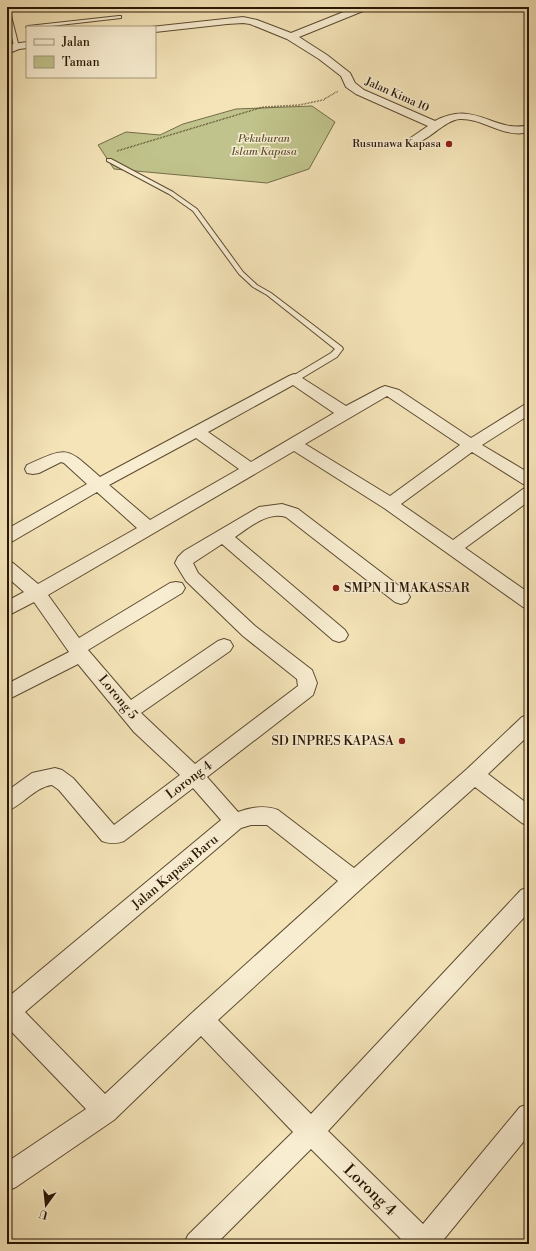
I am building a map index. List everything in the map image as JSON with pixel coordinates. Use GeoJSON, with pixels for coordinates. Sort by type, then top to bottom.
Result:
{"type":"FeatureCollection","features":[{"type":"Feature","properties":{"kind":"street"},"geometry":{"type":"LineString","coordinates":[[291,37],[365,7]]}},
{"type":"Feature","properties":{"kind":"street","name":"Jalan Kima 10"},"geometry":{"type":"LineString","coordinates":[[156,30],[243,20],[253,22],[291,37],[323,57],[346,75],[350,85],[360,92],[436,126]]}},
{"type":"Feature","properties":{"kind":"street"},"geometry":{"type":"LineString","coordinates":[[7,51],[22,45]]}},
{"type":"Feature","properties":{"kind":"street"},"geometry":{"type":"LineString","coordinates":[[413,141],[436,126],[452,118],[461,116],[477,118],[514,131],[529,128]]}},
{"type":"Feature","properties":{"kind":"street"},"geometry":{"type":"LineString","coordinates":[[7,537],[99,484],[294,379],[345,413]]}},
{"type":"Feature","properties":{"kind":"street"},"geometry":{"type":"LineString","coordinates":[[7,609],[251,469],[381,392],[390,391],[471,445],[529,480]]}},
{"type":"Feature","properties":{"kind":"street"},"geometry":{"type":"LineString","coordinates":[[390,504],[471,445],[529,408]]}},
{"type":"Feature","properties":{"kind":"street"},"geometry":{"type":"LineString","coordinates":[[197,431],[251,469]]}},
{"type":"Feature","properties":{"kind":"street"},"geometry":{"type":"LineString","coordinates":[[294,444],[390,504],[526,596]]}},
{"type":"Feature","properties":{"kind":"street"},"geometry":{"type":"LineString","coordinates":[[33,469],[59,457],[65,457],[73,461],[148,528]]}},
{"type":"Feature","properties":{"kind":"street"},"geometry":{"type":"LineString","coordinates":[[453,548],[529,492]]}},
{"type":"Feature","properties":{"kind":"street"},"geometry":{"type":"LineString","coordinates":[[339,634],[224,536],[265,511],[282,510],[292,513],[401,597]]}},
{"type":"Feature","properties":{"kind":"street","name":"Lorong 4"},"geometry":{"type":"LineString","coordinates":[[7,802],[39,779],[55,776],[66,784],[109,835],[117,835],[306,690],[308,682],[305,675],[249,631],[192,577],[184,563],[190,555],[224,536]]}},
{"type":"Feature","properties":{"kind":"street","name":"Lorong 5"},"geometry":{"type":"LineString","coordinates":[[7,567],[37,593],[79,651],[129,711],[142,726],[194,776],[234,822]]}},
{"type":"Feature","properties":{"kind":"street"},"geometry":{"type":"LineString","coordinates":[[7,693],[79,651],[176,588]]}},
{"type":"Feature","properties":{"kind":"street"},"geometry":{"type":"LineString","coordinates":[[129,711],[224,646]]}},
{"type":"Feature","properties":{"kind":"street"},"geometry":{"type":"LineString","coordinates":[[7,1178],[27,1162],[51,1148],[105,1111],[201,1020],[354,881],[474,775],[529,723]]}},
{"type":"Feature","properties":{"kind":"street"},"geometry":{"type":"LineString","coordinates":[[474,775],[529,817]]}},
{"type":"Feature","properties":{"kind":"street","name":"Jalan Kapasa Baru"},"geometry":{"type":"LineString","coordinates":[[8,1013],[234,822],[251,816],[271,816],[354,881]]}},
{"type":"Feature","properties":{"kind":"street"},"geometry":{"type":"LineString","coordinates":[[197,1244],[311,1132],[529,897]]}},
{"type":"Feature","properties":{"kind":"street"},"geometry":{"type":"LineString","coordinates":[[8,1013],[105,1111]]}},
{"type":"Feature","properties":{"kind":"street","name":"Lorong 4"},"geometry":{"type":"LineString","coordinates":[[201,1020],[311,1132],[424,1243],[529,1117]]}},
{"type":"Feature","properties":{"kind":"lane"},"geometry":{"type":"LineString","coordinates":[[7,8],[14,29],[22,45]]}},
{"type":"Feature","properties":{"kind":"lane"},"geometry":{"type":"LineString","coordinates":[[37,26],[119,17]]}},
{"type":"Feature","properties":{"kind":"lane"},"geometry":{"type":"LineString","coordinates":[[14,29],[26,27]]}},
{"type":"Feature","properties":{"kind":"lane"},"geometry":{"type":"LineString","coordinates":[[109,160],[171,193],[195,210],[241,273],[255,286],[269,294],[339,349],[334,355],[294,379]]}},
{"type":"Feature","properties":{"kind":"path"},"geometry":{"type":"LineString","coordinates":[[109,160],[111,155],[123,148],[263,107],[299,105],[323,100],[350,85]]}},
{"type":"Feature","properties":{"kind":"green space","name":"Pekuburan Islam Kapasa"},"geometry":{"type":"Polygon","coordinates":[[[312,106],[335,122],[309,169],[267,183],[114,169],[98,145],[126,132],[160,135],[183,124],[236,109],[312,106]]]}},
{"type":"Feature","properties":{"kind":"place","name":"Rusunawa Kapasa"},"geometry":{"type":"Point","coordinates":[449,144]}},
{"type":"Feature","properties":{"kind":"place","name":"SMPN 11 MAKASSAR"},"geometry":{"type":"Point","coordinates":[336,588]}},
{"type":"Feature","properties":{"kind":"place","name":"SD INPRES KAPASA"},"geometry":{"type":"Point","coordinates":[402,741]}}]}
